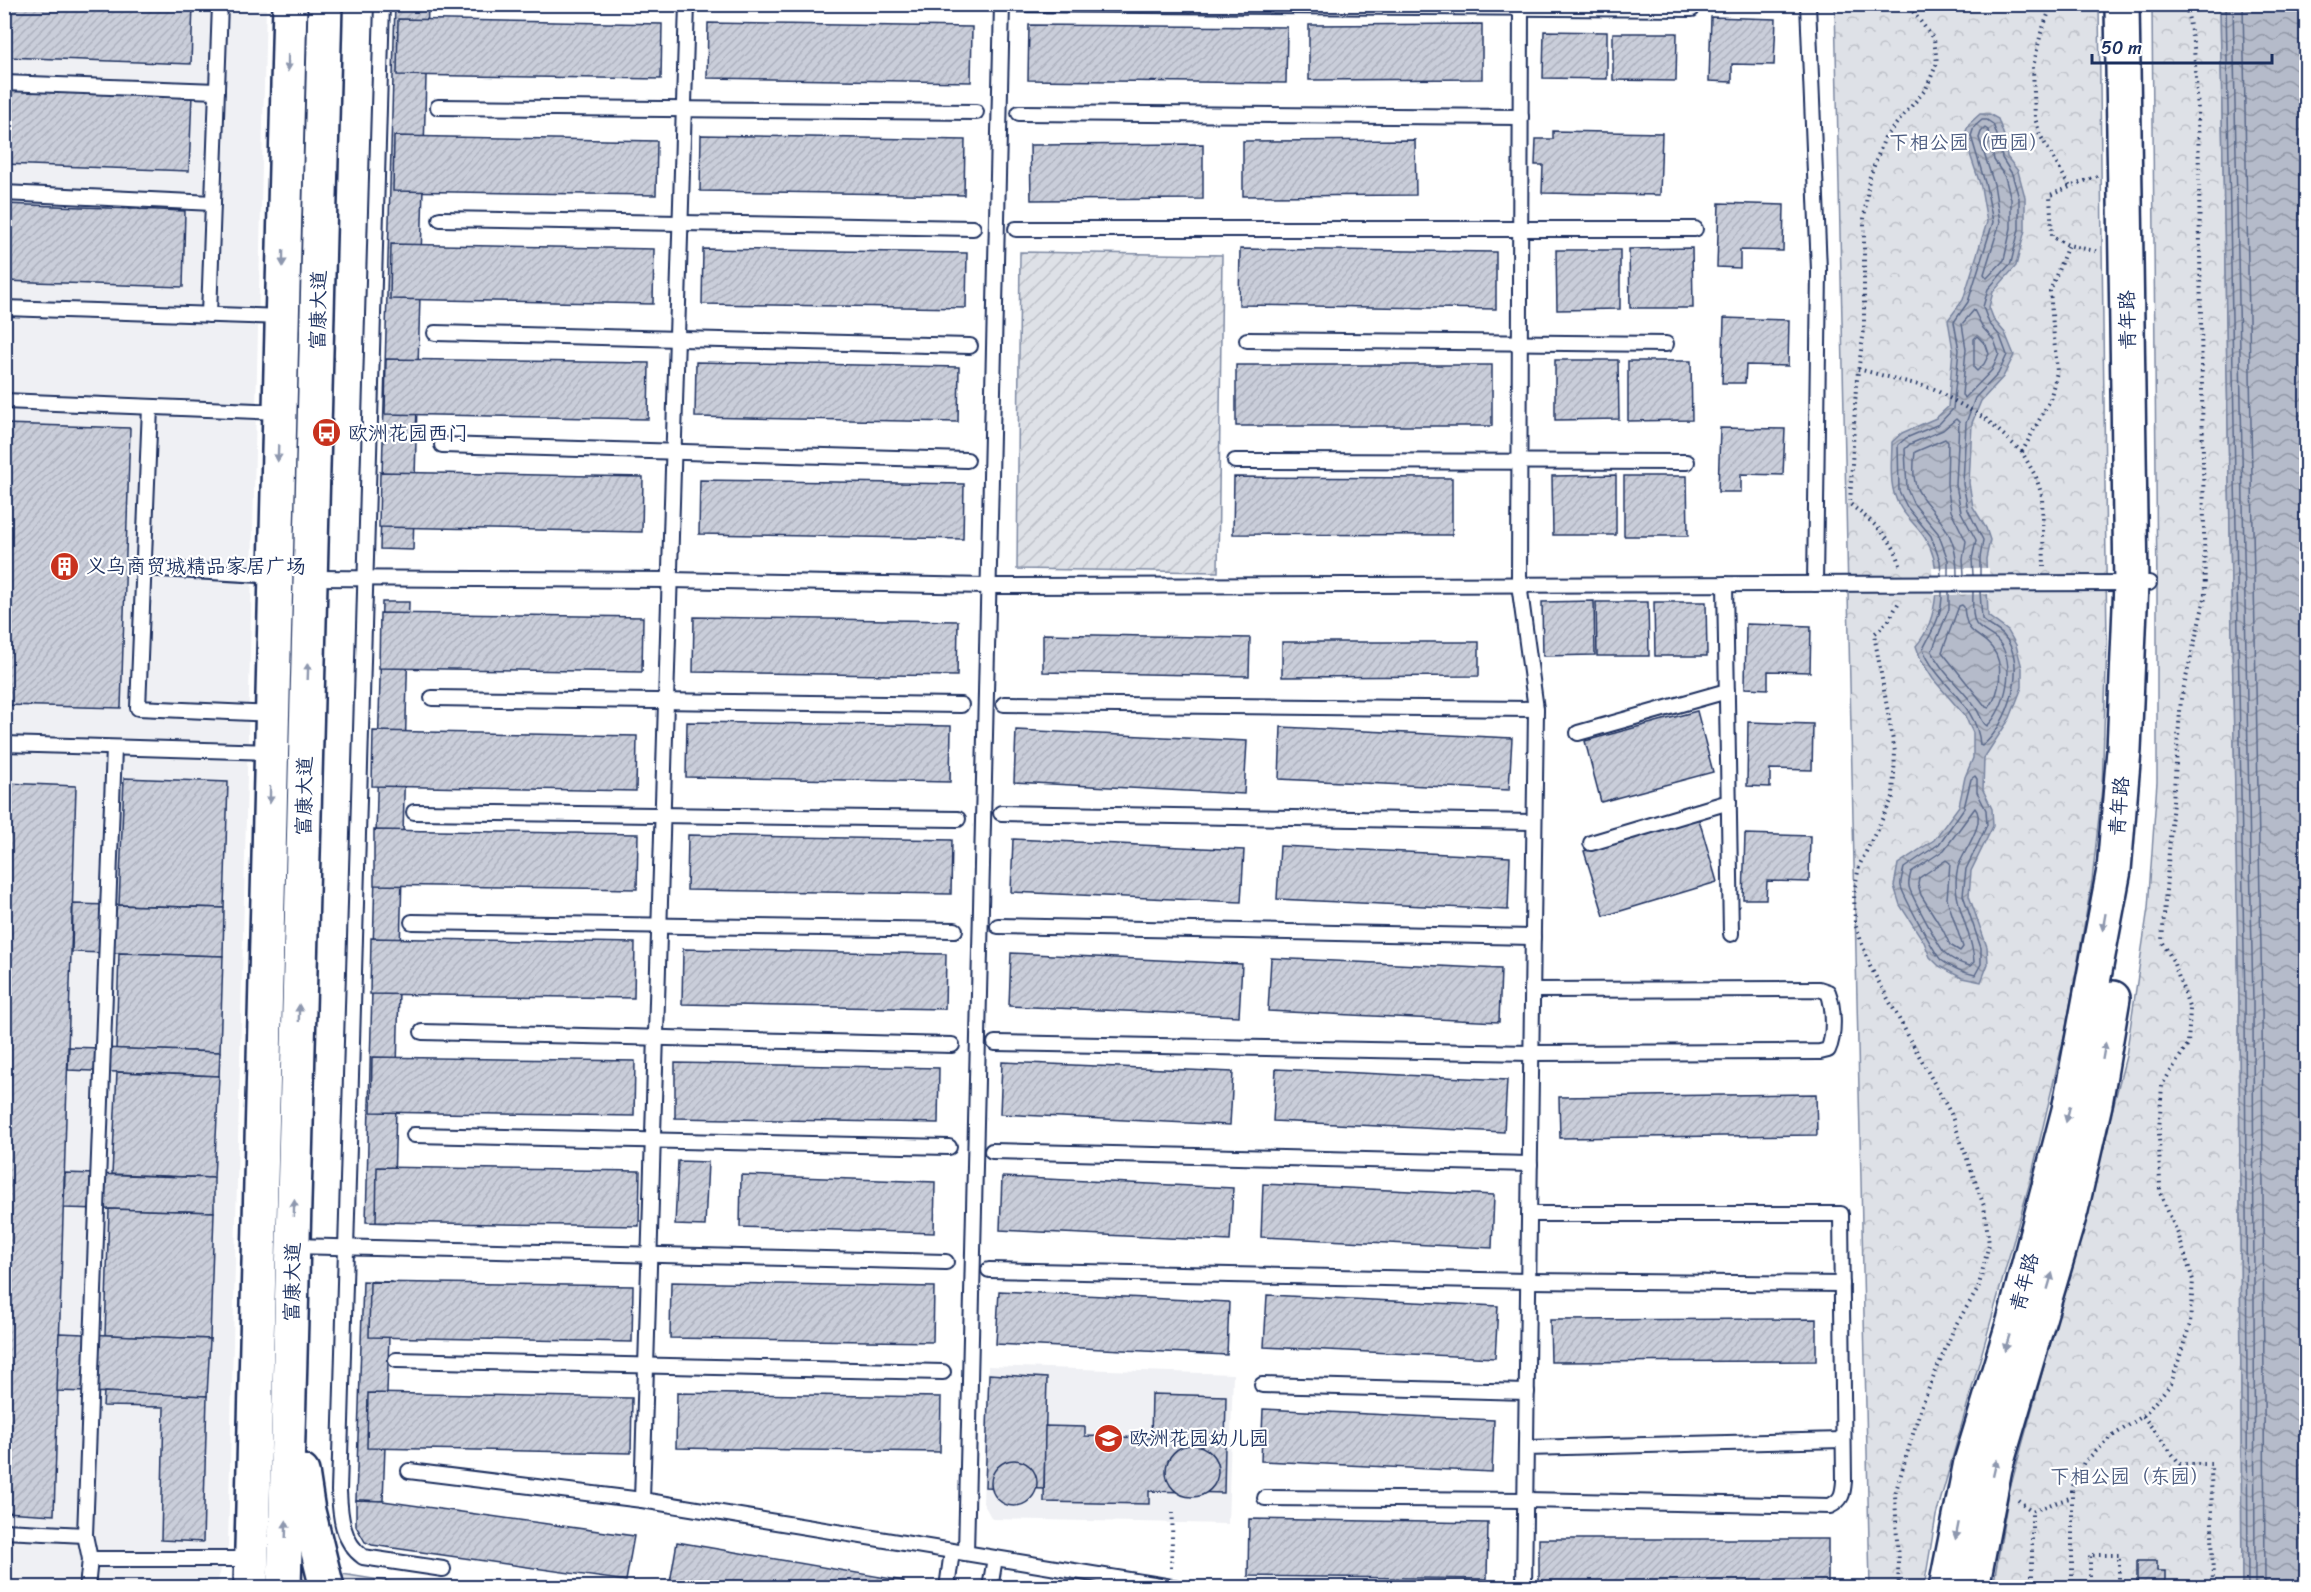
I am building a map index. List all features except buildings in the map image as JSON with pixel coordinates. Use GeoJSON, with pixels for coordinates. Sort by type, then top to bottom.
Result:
{"type":"FeatureCollection","features":[{"type":"Feature","properties":{"kind":"street","name":"富康大道"},"geometry":{"type":"LineString","coordinates":[[284,1587],[306,716],[279,412],[290,4]]}},
{"type":"Feature","properties":{"kind":"street","name":"富康大道"},"geometry":{"type":"LineString","coordinates":[[240,1578],[256,1400],[271,714],[293,577],[315,412],[325,4]]}},
{"type":"Feature","properties":{"kind":"street","name":"青年路"},"geometry":{"type":"LineString","coordinates":[[1946,1587],[1971,1462],[2014,1321],[2069,1110],[2114,870],[2140,583],[2122,4]]}},
{"type":"Feature","properties":{"kind":"street","name":"青年路"},"geometry":{"type":"LineString","coordinates":[[1972,1587],[1995,1467],[2071,1210],[2095,1104],[2138,852],[2140,583],[2138,4]]}},
{"type":"Feature","properties":{"kind":"street"},"geometry":{"type":"LineString","coordinates":[[290,1398],[308,1511],[327,1587]]}},
{"type":"Feature","properties":{"kind":"lane"},"geometry":{"type":"LineString","coordinates":[[209,315],[220,4]]}},
{"type":"Feature","properties":{"kind":"lane"},"geometry":{"type":"LineString","coordinates":[[382,4],[339,1491],[342,1526],[356,1552],[363,1557],[443,1569]]}},
{"type":"Feature","properties":{"kind":"lane"},"geometry":{"type":"LineString","coordinates":[[642,1500],[687,4]]}},
{"type":"Feature","properties":{"kind":"lane"},"geometry":{"type":"LineString","coordinates":[[997,4],[1692,9]]}},
{"type":"Feature","properties":{"kind":"lane"},"geometry":{"type":"LineString","coordinates":[[1808,4],[1819,270],[1815,584]]}},
{"type":"Feature","properties":{"kind":"lane"},"geometry":{"type":"LineString","coordinates":[[947,1587],[959,1552],[988,586],[1002,5]]}},
{"type":"Feature","properties":{"kind":"lane"},"geometry":{"type":"LineString","coordinates":[[1521,6],[1519,584],[1536,709],[1524,1587]]}},
{"type":"Feature","properties":{"kind":"lane"},"geometry":{"type":"LineString","coordinates":[[4,83],[217,91]]}},
{"type":"Feature","properties":{"kind":"lane"},"geometry":{"type":"LineString","coordinates":[[438,107],[976,112]]}},
{"type":"Feature","properties":{"kind":"lane"},"geometry":{"type":"LineString","coordinates":[[1019,112],[1521,117]]}},
{"type":"Feature","properties":{"kind":"lane"},"geometry":{"type":"LineString","coordinates":[[4,193],[213,202]]}},
{"type":"Feature","properties":{"kind":"lane"},"geometry":{"type":"LineString","coordinates":[[440,219],[973,228]]}},
{"type":"Feature","properties":{"kind":"lane"},"geometry":{"type":"LineString","coordinates":[[1016,229],[1521,231],[1695,229]]}},
{"type":"Feature","properties":{"kind":"lane"},"geometry":{"type":"LineString","coordinates":[[4,308],[282,317]]}},
{"type":"Feature","properties":{"kind":"lane"},"geometry":{"type":"LineString","coordinates":[[435,333],[970,346]]}},
{"type":"Feature","properties":{"kind":"lane"},"geometry":{"type":"LineString","coordinates":[[1247,340],[1666,344]]}},
{"type":"Feature","properties":{"kind":"lane"},"geometry":{"type":"LineString","coordinates":[[4,401],[315,412]]}},
{"type":"Feature","properties":{"kind":"lane"},"geometry":{"type":"LineString","coordinates":[[150,406],[138,708],[306,716]]}},
{"type":"Feature","properties":{"kind":"lane"},"geometry":{"type":"LineString","coordinates":[[442,444],[967,460]]}},
{"type":"Feature","properties":{"kind":"lane"},"geometry":{"type":"LineString","coordinates":[[1235,460],[1687,462]]}},
{"type":"Feature","properties":{"kind":"lane"},"geometry":{"type":"LineString","coordinates":[[143,568],[293,577],[670,580],[988,586],[2140,583]]}},
{"type":"Feature","properties":{"kind":"lane"},"geometry":{"type":"LineString","coordinates":[[1725,584],[1731,934]]}},
{"type":"Feature","properties":{"kind":"lane"},"geometry":{"type":"LineString","coordinates":[[1578,733],[1727,691]]}},
{"type":"Feature","properties":{"kind":"lane"},"geometry":{"type":"LineString","coordinates":[[432,698],[961,705]]}},
{"type":"Feature","properties":{"kind":"lane"},"geometry":{"type":"LineString","coordinates":[[1004,704],[1536,709]]}},
{"type":"Feature","properties":{"kind":"lane"},"geometry":{"type":"LineString","coordinates":[[4,744],[271,752]]}},
{"type":"Feature","properties":{"kind":"lane"},"geometry":{"type":"LineString","coordinates":[[87,1587],[90,1559],[85,1535],[114,748]]}},
{"type":"Feature","properties":{"kind":"lane"},"geometry":{"type":"LineString","coordinates":[[1591,843],[1729,802]]}},
{"type":"Feature","properties":{"kind":"lane"},"geometry":{"type":"LineString","coordinates":[[414,812],[958,819]]}},
{"type":"Feature","properties":{"kind":"lane"},"geometry":{"type":"LineString","coordinates":[[1001,813],[1534,822]]}},
{"type":"Feature","properties":{"kind":"lane"},"geometry":{"type":"LineString","coordinates":[[412,922],[955,930]]}},
{"type":"Feature","properties":{"kind":"lane"},"geometry":{"type":"LineString","coordinates":[[998,926],[1533,937]]}},
{"type":"Feature","properties":{"kind":"lane"},"geometry":{"type":"LineString","coordinates":[[995,1043],[1531,1053],[1820,1052],[1828,1050],[1832,1042],[1832,1000],[1828,992],[1819,989],[1532,990]]}},
{"type":"Feature","properties":{"kind":"lane"},"geometry":{"type":"LineString","coordinates":[[422,1032],[952,1045]]}},
{"type":"Feature","properties":{"kind":"lane"},"geometry":{"type":"LineString","coordinates":[[414,1135],[949,1147]]}},
{"type":"Feature","properties":{"kind":"lane"},"geometry":{"type":"LineString","coordinates":[[992,1151],[1530,1164]]}},
{"type":"Feature","properties":{"kind":"lane"},"geometry":{"type":"LineString","coordinates":[[1265,1497],[1830,1506],[1839,1502],[1843,1494],[1841,1214],[1529,1214]]}},
{"type":"Feature","properties":{"kind":"lane"},"geometry":{"type":"LineString","coordinates":[[293,1246],[946,1262]]}},
{"type":"Feature","properties":{"kind":"lane"},"geometry":{"type":"LineString","coordinates":[[989,1270],[1528,1281],[1842,1284]]}},
{"type":"Feature","properties":{"kind":"lane"},"geometry":{"type":"LineString","coordinates":[[396,1360],[943,1372]]}},
{"type":"Feature","properties":{"kind":"lane"},"geometry":{"type":"LineString","coordinates":[[1262,1385],[1527,1392]]}},
{"type":"Feature","properties":{"kind":"lane"},"geometry":{"type":"LineString","coordinates":[[1526,1448],[1843,1440]]}},
{"type":"Feature","properties":{"kind":"lane"},"geometry":{"type":"LineString","coordinates":[[409,1471],[642,1500],[1174,1587]]}},
{"type":"Feature","properties":{"kind":"lane"},"geometry":{"type":"LineString","coordinates":[[4,1531],[85,1535]]}},
{"type":"Feature","properties":{"kind":"lane"},"geometry":{"type":"LineString","coordinates":[[990,1587],[995,1558]]}},
{"type":"Feature","properties":{"kind":"lane"},"geometry":{"type":"LineString","coordinates":[[90,1559],[240,1578]]}},
{"type":"Feature","properties":{"kind":"path"},"geometry":{"type":"LineString","coordinates":[[1899,1587],[1895,1494],[1921,1407],[1955,1326],[1978,1289],[1989,1244],[1984,1206],[1951,1114],[1870,966],[1855,924],[1854,893],[1859,866],[1893,797],[1895,752],[1874,634],[1888,622],[1899,604],[1902,583],[1899,562],[1882,531],[1850,504],[1855,398],[1864,330],[1864,219],[1869,178],[1885,136],[1926,88],[1937,63],[1934,39],[1907,4]]}},
{"type":"Feature","properties":{"kind":"path"},"geometry":{"type":"LineString","coordinates":[[2052,4],[2041,33],[2033,67],[2035,118],[2040,135],[2070,187]]}},
{"type":"Feature","properties":{"kind":"path"},"geometry":{"type":"LineString","coordinates":[[2072,1585],[2072,1488],[2084,1461],[2114,1435],[2143,1416],[2171,1384],[2190,1324],[2193,1280],[2178,1234],[2160,1193],[2159,1130],[2162,1085],[2188,1044],[2190,1009],[2173,961],[2162,941],[2181,699],[2205,598],[2198,111],[2194,48],[2186,4]]}},
{"type":"Feature","properties":{"kind":"path"},"geometry":{"type":"LineString","coordinates":[[2098,175],[2050,195],[2052,237],[2108,255]]}},
{"type":"Feature","properties":{"kind":"path"},"geometry":{"type":"LineString","coordinates":[[2022,452],[2050,400],[2057,372],[2050,291],[2068,244]]}},
{"type":"Feature","properties":{"kind":"path"},"geometry":{"type":"LineString","coordinates":[[1858,369],[1934,388],[1986,419],[2022,452],[2036,477],[2042,496],[2045,583]]}},
{"type":"Feature","properties":{"kind":"path"},"geometry":{"type":"LineString","coordinates":[[2143,1416],[2180,1464],[2211,1464],[2213,1586],[2172,1584]]}},
{"type":"Feature","properties":{"kind":"path"},"geometry":{"type":"LineString","coordinates":[[2072,1497],[2032,1511],[2032,1585],[2090,1585],[2090,1555],[2119,1555],[2119,1587]]}},
{"type":"Feature","properties":{"kind":"path"},"geometry":{"type":"LineString","coordinates":[[1173,1509],[1174,1587]]}},
{"type":"Feature","properties":{"kind":"shaded area"},"geometry":{"type":"Polygon","coordinates":[[[5,5],[266,5],[228,1546],[214,1587],[5,1588],[5,5]]]}},
{"type":"Feature","properties":{"kind":"shaded area","name":"欧洲花园幼儿园"},"geometry":{"type":"Polygon","coordinates":[[[988,1366],[1233,1374],[1228,1524],[992,1519],[983,1503],[988,1366]]]}},
{"type":"Feature","properties":{"kind":"green space","name":"下相公园（西园）"},"geometry":{"type":"Polygon","coordinates":[[[1835,5],[2099,5],[2107,644],[2102,788],[2092,881],[2066,1029],[2030,1182],[1936,1516],[1924,1587],[1870,1587],[1835,5]]]}},
{"type":"Feature","properties":{"kind":"green space","name":"下相公园（东园）"},"geometry":{"type":"Polygon","coordinates":[[[2152,5],[2220,5],[2239,1002],[2242,1587],[1993,1588],[2009,1492],[2084,1222],[2126,1056],[2148,908],[2157,782],[2152,5]]]}},
{"type":"Feature","properties":{"kind":"green space"},"geometry":{"type":"Polygon","coordinates":[[[1020,252],[1222,255],[1218,572],[1017,569],[1020,252]]]}},
{"type":"Feature","properties":{"kind":"green space"},"geometry":{"type":"Polygon","coordinates":[[[342,1574],[423,1587],[346,1587],[342,1574]]]}},
{"type":"Feature","properties":{"kind":"water"},"geometry":{"type":"Polygon","coordinates":[[[2220,5],[2306,5],[2306,1587],[2242,1587],[2239,1002],[2220,5]]]}},
{"type":"Feature","properties":{"kind":"water"},"geometry":{"type":"Polygon","coordinates":[[[1980,114],[1989,114],[1998,119],[2004,136],[2007,157],[2018,171],[2025,197],[2025,230],[2016,266],[1993,292],[1989,307],[1994,320],[2005,333],[2014,355],[2003,377],[1981,401],[1972,423],[1969,483],[1973,507],[1986,528],[1990,540],[1986,559],[1988,616],[2008,631],[2016,645],[2022,668],[2022,687],[2010,718],[1984,758],[1983,790],[1992,809],[1993,826],[1971,871],[1969,896],[1987,947],[1988,964],[1981,982],[1962,978],[1939,966],[1930,957],[1924,942],[1900,905],[1894,886],[1898,864],[1934,840],[1959,806],[1965,777],[1973,758],[1973,733],[1965,716],[1933,679],[1921,660],[1916,646],[1929,623],[1934,608],[1935,564],[1925,538],[1896,500],[1892,487],[1891,468],[1892,442],[1902,433],[1936,418],[1948,407],[1953,350],[1948,320],[1963,300],[1987,222],[1981,187],[1964,136],[1969,124],[1980,114]]]}},
{"type":"Feature","properties":{"kind":"pier"},"geometry":{"type":"Polygon","coordinates":[[[1932,568],[1989,568],[1990,594],[1933,595],[1932,568]]]}},
{"type":"Feature","properties":{"kind":"place","name":"欧洲花园西门"},"geometry":{"type":"Point","coordinates":[327,433]}},
{"type":"Feature","properties":{"kind":"place","name":"义乌商贸城精品家居广场"},"geometry":{"type":"Point","coordinates":[65,566]}},
{"type":"Feature","properties":{"kind":"place","name":"欧洲花园幼儿园"},"geometry":{"type":"Point","coordinates":[1108,1438]}}]}
